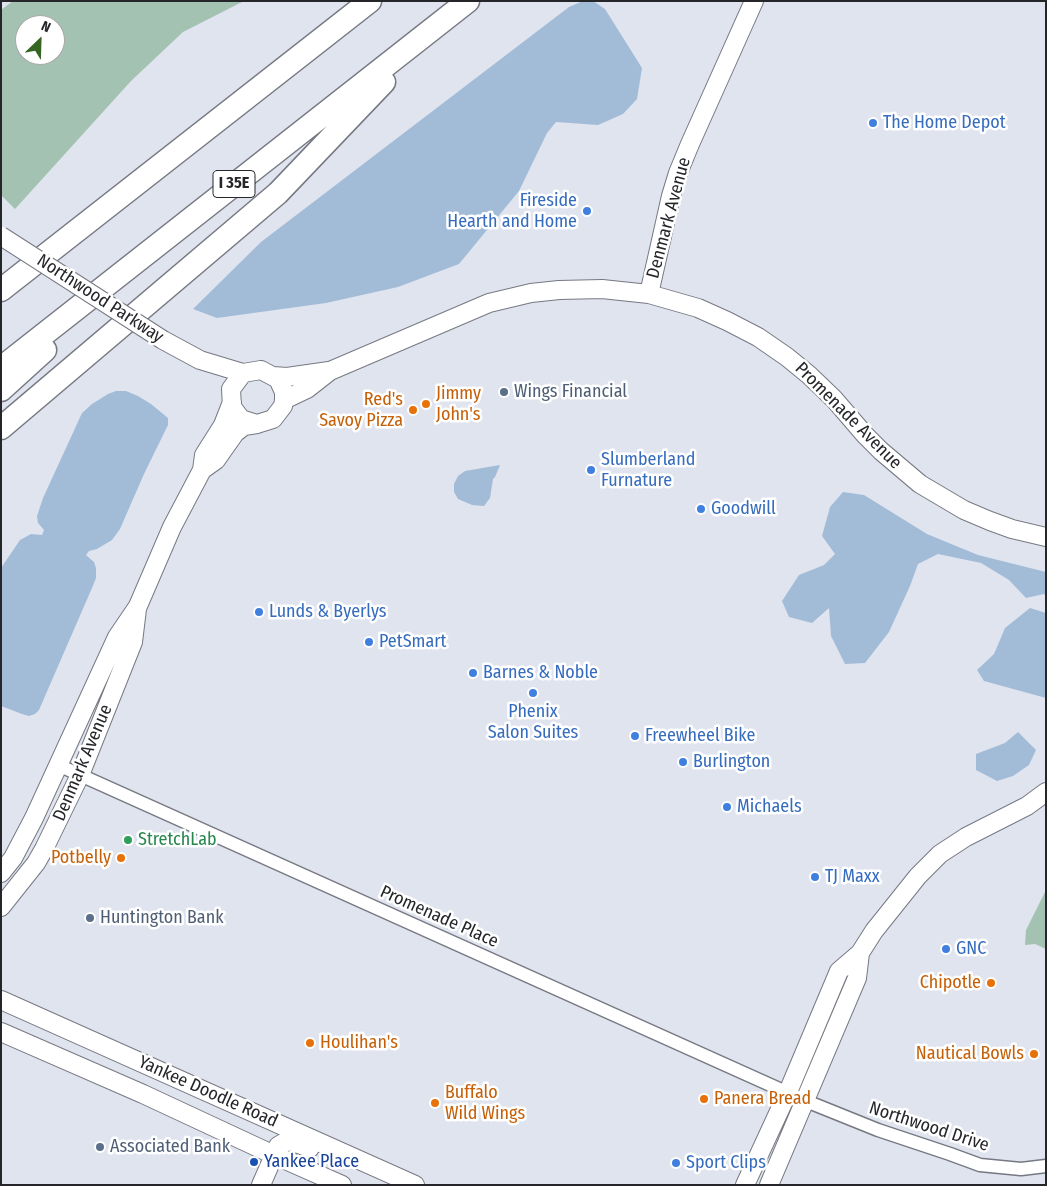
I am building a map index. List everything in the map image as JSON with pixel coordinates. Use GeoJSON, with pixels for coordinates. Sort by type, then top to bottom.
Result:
{"type":"FeatureCollection","features":[{"type":"Feature","properties":{"kind":"highway"},"geometry":{"type":"LineString","coordinates":[[5,287],[370,1]]}},
{"type":"Feature","properties":{"kind":"highway","name":"I 35E"},"geometry":{"type":"LineString","coordinates":[[1,368],[468,1]]}},
{"type":"Feature","properties":{"kind":"highway"},"geometry":{"type":"LineString","coordinates":[[1,428],[278,194],[436,26]]}},
{"type":"Feature","properties":{"kind":"highway"},"geometry":{"type":"LineString","coordinates":[[1,390],[189,220]]}},
{"type":"Feature","properties":{"kind":"street","name":"Denmark Avenue"},"geometry":{"type":"LineString","coordinates":[[284,400],[307,389],[330,371],[488,303],[531,293],[602,288],[649,294],[678,172],[754,1]]}},
{"type":"Feature","properties":{"kind":"street","name":"Northwood Parkway"},"geometry":{"type":"LineString","coordinates":[[1,236],[163,340],[200,360],[243,373]]}},
{"type":"Feature","properties":{"kind":"street","name":"Promenade Avenue"},"geometry":{"type":"LineString","coordinates":[[649,294],[698,308],[728,320],[787,356],[834,399],[881,451],[920,484],[951,503],[1012,529],[1046,537]]}},
{"type":"Feature","properties":{"kind":"street","name":"Northwood Parkway"},"geometry":{"type":"LineString","coordinates":[[200,360],[231,396]]}},
{"type":"Feature","properties":{"kind":"street"},"geometry":{"type":"LineString","coordinates":[[261,370],[273,376],[278,379],[284,392],[283,406],[273,419],[257,424],[241,418],[232,407],[231,396],[243,373],[261,370]]}},
{"type":"Feature","properties":{"kind":"street","name":"Denmark Avenue"},"geometry":{"type":"LineString","coordinates":[[273,376],[287,377],[330,371]]}},
{"type":"Feature","properties":{"kind":"street","name":"Denmark Avenue"},"geometry":{"type":"LineString","coordinates":[[1,873],[13,858],[34,818],[117,637],[138,606],[172,527],[202,470],[204,455],[222,425],[231,396]]}},
{"type":"Feature","properties":{"kind":"street","name":"Denmark Avenue"},"geometry":{"type":"LineString","coordinates":[[202,470],[216,460],[235,433],[244,426],[257,424]]}},
{"type":"Feature","properties":{"kind":"street","name":"Denmark Avenue"},"geometry":{"type":"LineString","coordinates":[[1,907],[36,863],[80,775],[133,642],[138,606]]}},
{"type":"Feature","properties":{"kind":"street","name":"Promenade Place"},"geometry":{"type":"LineString","coordinates":[[58,765],[806,1101]]}},
{"type":"Feature","properties":{"kind":"street"},"geometry":{"type":"LineString","coordinates":[[745,1185],[788,1092],[840,971],[860,953],[874,931],[918,876],[940,854],[966,837],[1027,806],[1046,792]]}},
{"type":"Feature","properties":{"kind":"street"},"geometry":{"type":"LineString","coordinates":[[769,1185],[858,978],[860,953]]}},
{"type":"Feature","properties":{"kind":"street"},"geometry":{"type":"LineString","coordinates":[[1,987],[8,1003]]}},
{"type":"Feature","properties":{"kind":"street","name":"Yankee Doodle Road"},"geometry":{"type":"LineString","coordinates":[[8,1003],[411,1183]]}},
{"type":"Feature","properties":{"kind":"street","name":"Yankee Doodle Road"},"geometry":{"type":"LineString","coordinates":[[1,1032],[143,1094],[274,1156],[342,1185]]}},
{"type":"Feature","properties":{"kind":"street","name":"Northwood Drive"},"geometry":{"type":"LineString","coordinates":[[806,1101],[878,1130],[980,1165],[1021,1169],[1046,1166]]}},
{"type":"Feature","properties":{"kind":"street"},"geometry":{"type":"LineString","coordinates":[[261,1185],[278,1146],[290,1141],[411,1183]]}},
{"type":"Feature","properties":{"kind":"green space"},"geometry":{"type":"Polygon","coordinates":[[[13,1],[244,1],[183,32],[131,81],[15,209],[1,195],[1,10],[13,1]]]}},
{"type":"Feature","properties":{"kind":"green space"},"geometry":{"type":"Polygon","coordinates":[[[1046,890],[1046,949],[1035,944],[1025,945],[1026,930],[1046,890]]]}},
{"type":"Feature","properties":{"kind":"water"},"geometry":{"type":"Polygon","coordinates":[[[583,1],[593,1],[605,9],[642,68],[637,99],[623,114],[598,125],[556,122],[547,133],[519,191],[459,264],[398,287],[326,303],[217,318],[193,309],[261,242],[569,7],[583,1]]]}},
{"type":"Feature","properties":{"kind":"water"},"geometry":{"type":"Polygon","coordinates":[[[116,391],[126,391],[151,404],[168,418],[168,425],[120,529],[112,540],[97,549],[89,551],[86,555],[94,562],[96,578],[39,710],[29,716],[1,706],[1,568],[20,540],[31,534],[42,535],[44,530],[38,523],[37,516],[43,498],[82,413],[92,404],[116,391]]]}},
{"type":"Feature","properties":{"kind":"water"},"geometry":{"type":"Polygon","coordinates":[[[500,465],[493,479],[490,498],[484,506],[472,505],[458,499],[454,492],[454,484],[458,476],[465,471],[500,465]]]}},
{"type":"Feature","properties":{"kind":"water"},"geometry":{"type":"Polygon","coordinates":[[[843,492],[864,495],[927,534],[978,555],[1046,572],[1046,596],[1044,594],[1026,598],[1009,580],[981,563],[938,554],[918,564],[889,632],[865,663],[845,664],[831,636],[829,608],[812,623],[789,617],[782,601],[799,575],[824,565],[835,554],[822,536],[830,507],[843,492]]]}},
{"type":"Feature","properties":{"kind":"water"},"geometry":{"type":"Polygon","coordinates":[[[1030,608],[1046,613],[1046,698],[984,681],[977,670],[994,654],[1005,628],[1030,608]]]}},
{"type":"Feature","properties":{"kind":"water"},"geometry":{"type":"Polygon","coordinates":[[[1018,732],[1036,750],[1029,765],[1013,776],[997,781],[976,770],[976,754],[1005,743],[1018,732]]]}},
{"type":"Feature","properties":{"kind":"place","name":"The Home Depot"},"geometry":{"type":"Point","coordinates":[873,123]}},
{"type":"Feature","properties":{"kind":"place","name":"Fireside Hearth and Home"},"geometry":{"type":"Point","coordinates":[587,211]}},
{"type":"Feature","properties":{"kind":"place","name":"Wings Financial"},"geometry":{"type":"Point","coordinates":[504,392]}},
{"type":"Feature","properties":{"kind":"place","name":"Jimmy John's"},"geometry":{"type":"Point","coordinates":[426,404]}},
{"type":"Feature","properties":{"kind":"place","name":"Red's Savoy Pizza"},"geometry":{"type":"Point","coordinates":[413,410]}},
{"type":"Feature","properties":{"kind":"place","name":"Slumberland Furnature"},"geometry":{"type":"Point","coordinates":[591,470]}},
{"type":"Feature","properties":{"kind":"place","name":"Goodwill"},"geometry":{"type":"Point","coordinates":[701,509]}},
{"type":"Feature","properties":{"kind":"place","name":"Lunds & Byerlys"},"geometry":{"type":"Point","coordinates":[259,612]}},
{"type":"Feature","properties":{"kind":"place","name":"PetSmart"},"geometry":{"type":"Point","coordinates":[369,642]}},
{"type":"Feature","properties":{"kind":"place","name":"Barnes & Noble"},"geometry":{"type":"Point","coordinates":[473,673]}},
{"type":"Feature","properties":{"kind":"place","name":"Phenix Salon Suites"},"geometry":{"type":"Point","coordinates":[533,693]}},
{"type":"Feature","properties":{"kind":"place","name":"Freewheel Bike"},"geometry":{"type":"Point","coordinates":[635,736]}},
{"type":"Feature","properties":{"kind":"place","name":"Burlington"},"geometry":{"type":"Point","coordinates":[683,762]}},
{"type":"Feature","properties":{"kind":"place","name":"Michaels"},"geometry":{"type":"Point","coordinates":[727,807]}},
{"type":"Feature","properties":{"kind":"place","name":"StretchLab"},"geometry":{"type":"Point","coordinates":[128,840]}},
{"type":"Feature","properties":{"kind":"place","name":"Potbelly"},"geometry":{"type":"Point","coordinates":[121,858]}},
{"type":"Feature","properties":{"kind":"place","name":"TJ Maxx"},"geometry":{"type":"Point","coordinates":[815,877]}},
{"type":"Feature","properties":{"kind":"place","name":"Huntington Bank"},"geometry":{"type":"Point","coordinates":[90,918]}},
{"type":"Feature","properties":{"kind":"place","name":"GNC"},"geometry":{"type":"Point","coordinates":[946,949]}},
{"type":"Feature","properties":{"kind":"place","name":"Chipotle"},"geometry":{"type":"Point","coordinates":[991,983]}},
{"type":"Feature","properties":{"kind":"place","name":"Houlihan's"},"geometry":{"type":"Point","coordinates":[310,1043]}},
{"type":"Feature","properties":{"kind":"place","name":"Nautical Bowls"},"geometry":{"type":"Point","coordinates":[1034,1054]}},
{"type":"Feature","properties":{"kind":"place","name":"Panera Bread"},"geometry":{"type":"Point","coordinates":[704,1099]}},
{"type":"Feature","properties":{"kind":"place","name":"Buffalo Wild Wings"},"geometry":{"type":"Point","coordinates":[435,1103]}},
{"type":"Feature","properties":{"kind":"place","name":"Associated Bank"},"geometry":{"type":"Point","coordinates":[100,1147]}},
{"type":"Feature","properties":{"kind":"place","name":"Yankee Place"},"geometry":{"type":"Point","coordinates":[254,1162]}},
{"type":"Feature","properties":{"kind":"place","name":"Sport Clips"},"geometry":{"type":"Point","coordinates":[676,1163]}}]}
